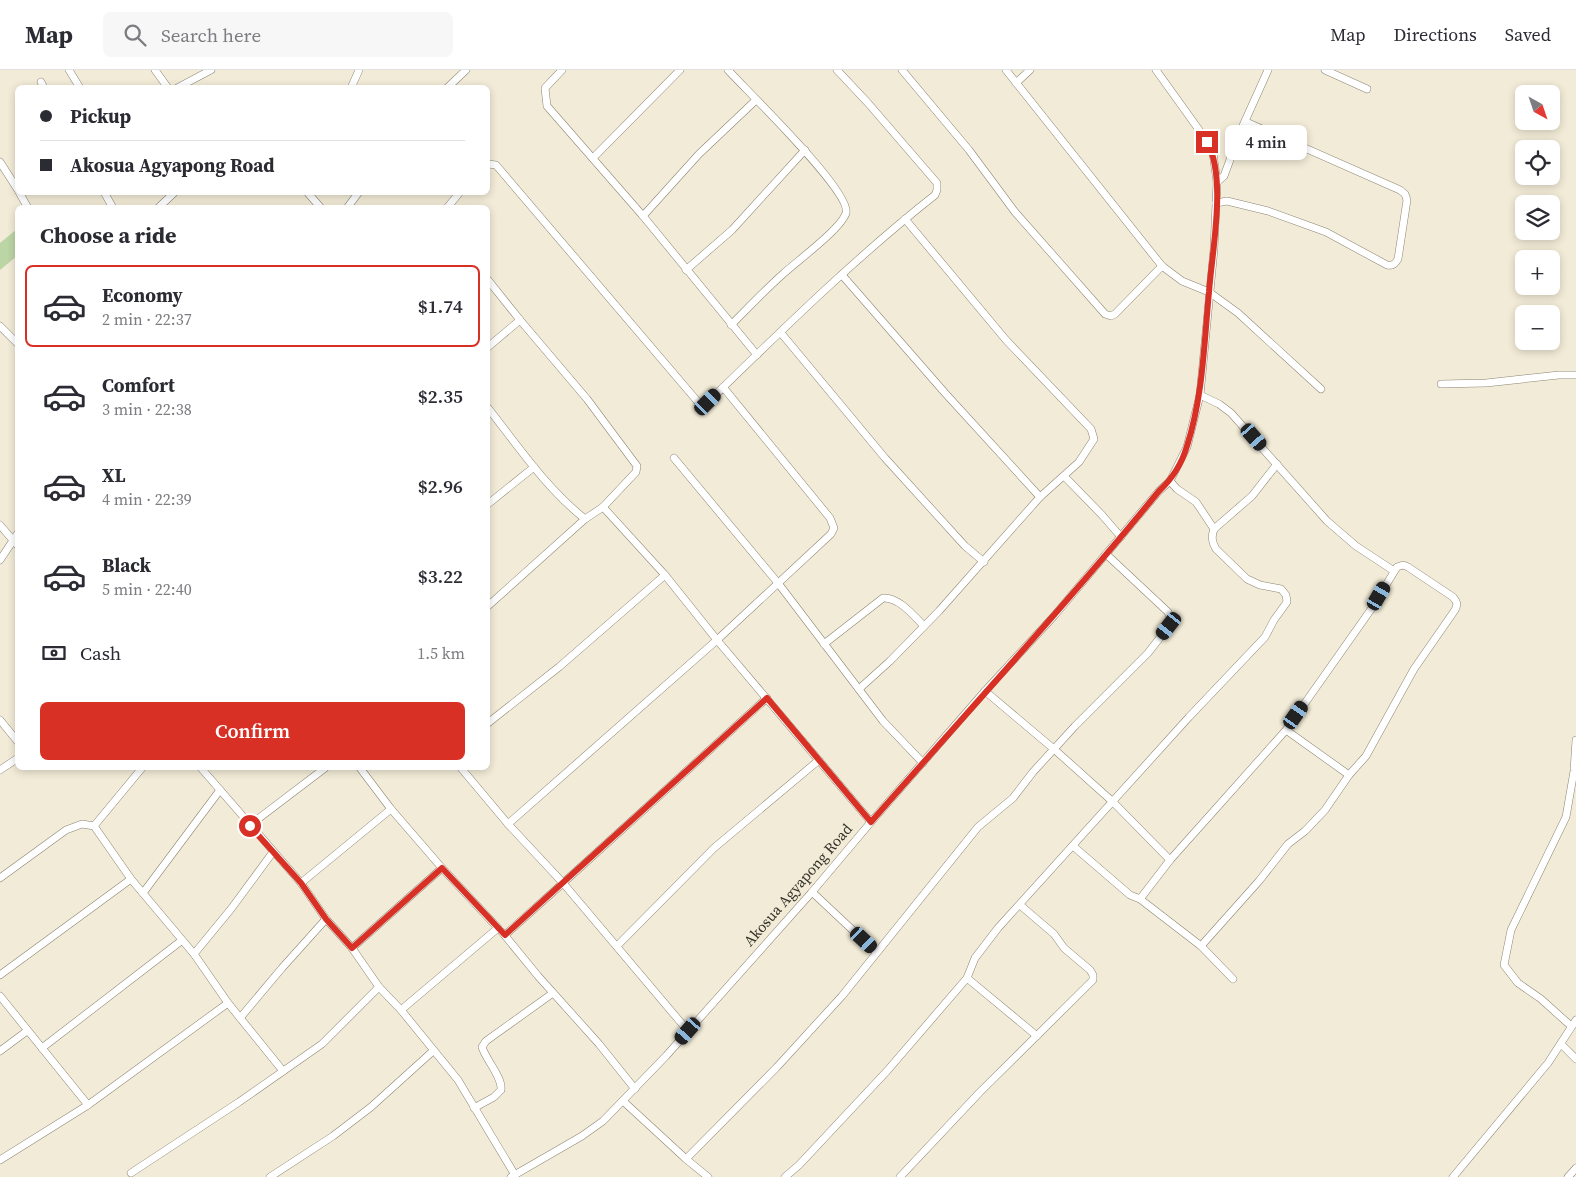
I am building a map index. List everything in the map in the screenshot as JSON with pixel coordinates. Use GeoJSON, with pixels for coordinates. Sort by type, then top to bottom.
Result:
{"type":"FeatureCollection","features":[{"type":"Feature","properties":{"kind":"street"},"geometry":{"type":"LineString","coordinates":[[69,70],[78,85]]}},
{"type":"Feature","properties":{"kind":"street"},"geometry":{"type":"LineString","coordinates":[[155,70],[166,85]]}},
{"type":"Feature","properties":{"kind":"street"},"geometry":{"type":"LineString","coordinates":[[184,85],[212,70]]}},
{"type":"Feature","properties":{"kind":"street"},"geometry":{"type":"LineString","coordinates":[[352,85],[359,70]]}},
{"type":"Feature","properties":{"kind":"street"},"geometry":{"type":"LineString","coordinates":[[450,85],[466,70]]}},
{"type":"Feature","properties":{"kind":"street"},"geometry":{"type":"LineString","coordinates":[[562,70],[545,88],[547,106],[643,216],[757,355]]}},
{"type":"Feature","properties":{"kind":"street"},"geometry":{"type":"LineString","coordinates":[[593,158],[680,70]]}},
{"type":"Feature","properties":{"kind":"street"},"geometry":{"type":"LineString","coordinates":[[728,70],[804,150],[846,205],[846,213],[836,228],[783,274],[731,325]]}},
{"type":"Feature","properties":{"kind":"street"},"geometry":{"type":"LineString","coordinates":[[490,164],[496,165],[698,402],[708,402],[806,307],[905,219],[935,195],[937,183],[837,70]]}},
{"type":"Feature","properties":{"kind":"street"},"geometry":{"type":"LineString","coordinates":[[902,70],[969,150],[1016,212],[1105,314],[1111,316],[1115,314],[1162,266]]}},
{"type":"Feature","properties":{"kind":"street"},"geometry":{"type":"LineString","coordinates":[[1006,70],[1162,266],[1182,281],[1209,292],[1238,313],[1322,389]]}},
{"type":"Feature","properties":{"kind":"street"},"geometry":{"type":"LineString","coordinates":[[1016,83],[1030,70]]}},
{"type":"Feature","properties":{"kind":"street","name":"Akosua Agyapong Road"},"geometry":{"type":"LineString","coordinates":[[513,1176],[582,1136],[603,1121],[635,1089],[812,892],[922,763],[1054,616],[1159,491],[1170,481],[1187,448],[1200,396],[1214,249],[1217,182],[1213,153],[1156,70]]}},
{"type":"Feature","properties":{"kind":"street"},"geometry":{"type":"LineString","coordinates":[[1217,182],[1224,176],[1238,138],[1268,70]]}},
{"type":"Feature","properties":{"kind":"street"},"geometry":{"type":"LineString","coordinates":[[1325,70],[1367,89]]}},
{"type":"Feature","properties":{"kind":"street"},"geometry":{"type":"LineString","coordinates":[[643,216],[699,154],[756,100]]}},
{"type":"Feature","properties":{"kind":"street"},"geometry":{"type":"LineString","coordinates":[[1216,203],[1228,201],[1268,211],[1326,232],[1387,265],[1396,264],[1398,259],[1407,200],[1400,190],[1246,122]]}},
{"type":"Feature","properties":{"kind":"street"},"geometry":{"type":"LineString","coordinates":[[686,270],[732,230],[804,150]]}},
{"type":"Feature","properties":{"kind":"street"},"geometry":{"type":"LineString","coordinates":[[0,162],[15,186]]}},
{"type":"Feature","properties":{"kind":"street"},"geometry":{"type":"LineString","coordinates":[[161,205],[172,195]]}},
{"type":"Feature","properties":{"kind":"street"},"geometry":{"type":"LineString","coordinates":[[310,195],[318,205]]}},
{"type":"Feature","properties":{"kind":"street"},"geometry":{"type":"LineString","coordinates":[[449,205],[458,195]]}},
{"type":"Feature","properties":{"kind":"street"},"geometry":{"type":"LineString","coordinates":[[859,689],[924,626],[984,562],[1040,497],[1079,462],[1094,439],[1091,429],[1006,340],[905,219]]}},
{"type":"Feature","properties":{"kind":"street"},"geometry":{"type":"LineString","coordinates":[[842,275],[1040,497]]}},
{"type":"Feature","properties":{"kind":"street"},"geometry":{"type":"LineString","coordinates":[[490,282],[587,399],[638,469],[603,507],[585,519],[490,604]]}},
{"type":"Feature","properties":{"kind":"street"},"geometry":{"type":"LineString","coordinates":[[490,346],[520,320]]}},
{"type":"Feature","properties":{"kind":"street"},"geometry":{"type":"LineString","coordinates":[[0,326],[15,341]]}},
{"type":"Feature","properties":{"kind":"street"},"geometry":{"type":"LineString","coordinates":[[781,333],[884,458],[965,546],[984,562]]}},
{"type":"Feature","properties":{"kind":"street"},"geometry":{"type":"LineString","coordinates":[[1441,384],[1576,375]]}},
{"type":"Feature","properties":{"kind":"street"},"geometry":{"type":"LineString","coordinates":[[508,824],[717,640],[831,534],[834,528],[830,518],[723,387]]}},
{"type":"Feature","properties":{"kind":"street"},"geometry":{"type":"LineString","coordinates":[[1200,396],[1219,404],[1231,413],[1327,521],[1356,546],[1394,571]]}},
{"type":"Feature","properties":{"kind":"street"},"geometry":{"type":"LineString","coordinates":[[490,411],[534,467],[567,505],[585,519]]}},
{"type":"Feature","properties":{"kind":"street"},"geometry":{"type":"LineString","coordinates":[[674,458],[778,583],[883,721],[922,763]]}},
{"type":"Feature","properties":{"kind":"street"},"geometry":{"type":"LineString","coordinates":[[785,1177],[799,1166],[887,1071],[967,978],[974,958],[1020,905],[1189,717],[1265,636],[1287,602],[1286,595],[1281,589],[1260,585],[1247,579],[1212,543],[1212,535],[1214,529],[1252,496],[1277,464]]}},
{"type":"Feature","properties":{"kind":"street"},"geometry":{"type":"LineString","coordinates":[[490,502],[534,467]]}},
{"type":"Feature","properties":{"kind":"street"},"geometry":{"type":"LineString","coordinates":[[1064,476],[1121,537]]}},
{"type":"Feature","properties":{"kind":"street"},"geometry":{"type":"LineString","coordinates":[[1170,481],[1177,489],[1196,502],[1214,529]]}},
{"type":"Feature","properties":{"kind":"street"},"geometry":{"type":"LineString","coordinates":[[603,507],[666,575],[717,640],[871,822]]}},
{"type":"Feature","properties":{"kind":"street"},"geometry":{"type":"LineString","coordinates":[[0,525],[15,543],[0,560]]}},
{"type":"Feature","properties":{"kind":"street"},"geometry":{"type":"LineString","coordinates":[[686,1159],[810,1032],[861,974],[876,952],[978,827],[1013,798],[1033,772],[1075,726],[1148,653],[1169,626],[1170,618],[1168,612],[1106,554]]}},
{"type":"Feature","properties":{"kind":"street"},"geometry":{"type":"LineString","coordinates":[[1140,900],[1170,860],[1286,730],[1372,608],[1394,571],[1403,565],[1408,567],[1453,597],[1457,605],[1414,669],[1366,756],[1349,775],[1325,810],[1305,831],[1288,844],[1259,881],[1201,946]]}},
{"type":"Feature","properties":{"kind":"street"},"geometry":{"type":"LineString","coordinates":[[490,721],[560,667],[666,575]]}},
{"type":"Feature","properties":{"kind":"street"},"geometry":{"type":"LineString","coordinates":[[824,644],[883,598],[889,598],[899,604],[924,626]]}},
{"type":"Feature","properties":{"kind":"street"},"geometry":{"type":"LineString","coordinates":[[985,691],[1113,802],[1170,860]]}},
{"type":"Feature","properties":{"kind":"street"},"geometry":{"type":"LineString","coordinates":[[505,935],[767,698]]}},
{"type":"Feature","properties":{"kind":"street"},"geometry":{"type":"LineString","coordinates":[[0,720],[15,738]]}},
{"type":"Feature","properties":{"kind":"street"},"geometry":{"type":"LineString","coordinates":[[1286,730],[1349,775]]}},
{"type":"Feature","properties":{"kind":"street"},"geometry":{"type":"LineString","coordinates":[[1453,1177],[1548,1063],[1574,1023],[1518,983],[1504,965],[1511,930],[1566,817],[1574,771],[1576,740]]}},
{"type":"Feature","properties":{"kind":"street"},"geometry":{"type":"LineString","coordinates":[[0,770],[15,760]]}},
{"type":"Feature","properties":{"kind":"street"},"geometry":{"type":"LineString","coordinates":[[617,946],[714,848],[819,760]]}},
{"type":"Feature","properties":{"kind":"street"},"geometry":{"type":"LineString","coordinates":[[94,826],[140,770]]}},
{"type":"Feature","properties":{"kind":"street"},"geometry":{"type":"LineString","coordinates":[[203,770],[301,883],[326,919],[352,948],[379,987],[401,1010],[458,1080],[513,1176]]}},
{"type":"Feature","properties":{"kind":"street"},"geometry":{"type":"LineString","coordinates":[[250,826],[322,770]]}},
{"type":"Feature","properties":{"kind":"street"},"geometry":{"type":"LineString","coordinates":[[362,770],[391,809],[442,868],[505,935],[553,993],[599,1044],[635,1089]]}},
{"type":"Feature","properties":{"kind":"street"},"geometry":{"type":"LineString","coordinates":[[463,770],[508,824],[563,883],[688,1031]]}},
{"type":"Feature","properties":{"kind":"street"},"geometry":{"type":"LineString","coordinates":[[143,893],[220,790]]}},
{"type":"Feature","properties":{"kind":"street"},"geometry":{"type":"LineString","coordinates":[[301,883],[391,809]]}},
{"type":"Feature","properties":{"kind":"street"},"geometry":{"type":"LineString","coordinates":[[0,878],[66,830],[82,824],[94,826],[130,879],[194,954],[228,1003],[283,1071]]}},
{"type":"Feature","properties":{"kind":"street"},"geometry":{"type":"LineString","coordinates":[[1073,846],[1130,895],[1140,900],[1201,946],[1233,979]]}},
{"type":"Feature","properties":{"kind":"street"},"geometry":{"type":"LineString","coordinates":[[194,954],[231,909],[273,852]]}},
{"type":"Feature","properties":{"kind":"street"},"geometry":{"type":"LineString","coordinates":[[352,948],[442,868]]}},
{"type":"Feature","properties":{"kind":"street"},"geometry":{"type":"LineString","coordinates":[[0,975],[130,879]]}},
{"type":"Feature","properties":{"kind":"street"},"geometry":{"type":"LineString","coordinates":[[812,892],[876,952]]}},
{"type":"Feature","properties":{"kind":"street"},"geometry":{"type":"LineString","coordinates":[[900,1177],[980,1092],[1093,980],[1093,975],[1064,948],[1054,934],[1020,905]]}},
{"type":"Feature","properties":{"kind":"street"},"geometry":{"type":"LineString","coordinates":[[240,1018],[326,919]]}},
{"type":"Feature","properties":{"kind":"street"},"geometry":{"type":"LineString","coordinates":[[401,1010],[498,928]]}},
{"type":"Feature","properties":{"kind":"street"},"geometry":{"type":"LineString","coordinates":[[42,1048],[181,941]]}},
{"type":"Feature","properties":{"kind":"street"},"geometry":{"type":"LineString","coordinates":[[967,978],[1037,1036]]}},
{"type":"Feature","properties":{"kind":"street"},"geometry":{"type":"LineString","coordinates":[[130,1176],[322,1044],[379,987]]}},
{"type":"Feature","properties":{"kind":"street"},"geometry":{"type":"LineString","coordinates":[[474,1108],[494,1097],[501,1090],[502,1085],[482,1047],[486,1041],[553,993]]}},
{"type":"Feature","properties":{"kind":"street"},"geometry":{"type":"LineString","coordinates":[[0,996],[88,1104]]}},
{"type":"Feature","properties":{"kind":"street"},"geometry":{"type":"LineString","coordinates":[[0,1160],[88,1104],[228,1003]]}},
{"type":"Feature","properties":{"kind":"street"},"geometry":{"type":"LineString","coordinates":[[0,1051],[27,1031]]}},
{"type":"Feature","properties":{"kind":"street"},"geometry":{"type":"LineString","coordinates":[[1560,1044],[1576,1060]]}},
{"type":"Feature","properties":{"kind":"street"},"geometry":{"type":"LineString","coordinates":[[270,1177],[333,1136],[370,1107],[433,1051]]}},
{"type":"Feature","properties":{"kind":"street"},"geometry":{"type":"LineString","coordinates":[[623,1101],[708,1177]]}},
{"type":"Feature","properties":{"kind":"street"},"geometry":{"type":"LineString","coordinates":[[1568,1177],[1576,1168]]}},
{"type":"Feature","properties":{"kind":"green space"},"geometry":{"type":"Polygon","coordinates":[[[15,231],[15,258],[0,270],[0,243],[15,231]]]}},
{"type":"Feature","properties":{"kind":"route"},"geometry":{"type":"LineString","coordinates":[[250,826],[301,883],[326,919],[352,948],[442,868],[505,935],[767,698],[871,822],[985,691],[1054,616],[1159,491],[1170,481],[1187,448],[1200,396],[1214,249],[1217,182],[1213,153],[1207,142]]}}]}
